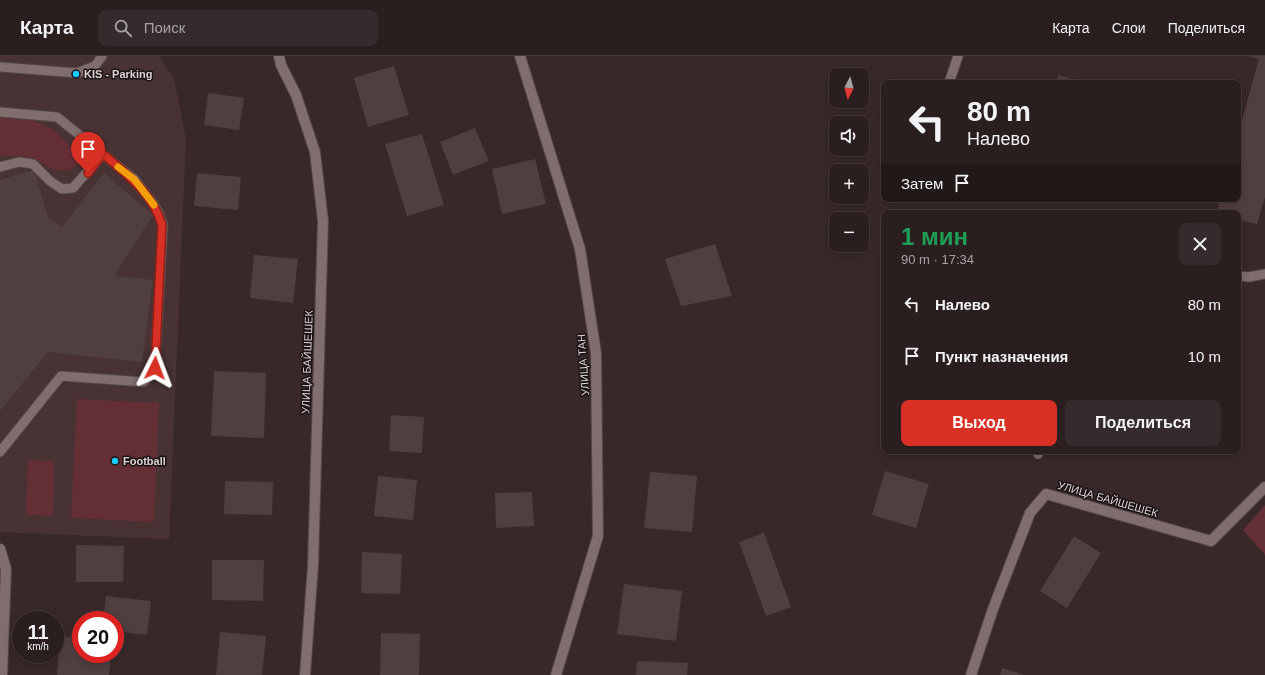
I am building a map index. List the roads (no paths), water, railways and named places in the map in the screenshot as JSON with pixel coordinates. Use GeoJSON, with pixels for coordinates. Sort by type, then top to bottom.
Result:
{"type":"FeatureCollection","features":[{"type":"Feature","properties":{"kind":"street","name":"УЛИЦА БАЙШЕШЕК"},"geometry":{"type":"LineString","coordinates":[[279,56],[280,65],[296,94],[315,152],[323,221],[313,565],[305,675]]}},
{"type":"Feature","properties":{"kind":"street","name":"УЛИЦА ТАН"},"geometry":{"type":"LineString","coordinates":[[520,56],[580,249],[596,353],[598,536],[556,675]]}},
{"type":"Feature","properties":{"kind":"street","name":"УЛИЦА БАЙШЕШЕК"},"geometry":{"type":"LineString","coordinates":[[971,675],[993,609],[1030,514],[1046,494],[1211,541],[1265,487]]}},
{"type":"Feature","properties":{"kind":"street"},"geometry":{"type":"LineString","coordinates":[[0,549],[6,569],[2,675]]}},
{"type":"Feature","properties":{"kind":"lane"},"geometry":{"type":"LineString","coordinates":[[0,67],[77,73],[96,66],[102,56]]}},
{"type":"Feature","properties":{"kind":"lane"},"geometry":{"type":"LineString","coordinates":[[951,80],[958,56]]}},
{"type":"Feature","properties":{"kind":"lane"},"geometry":{"type":"LineString","coordinates":[[0,112],[57,118],[134,179],[152,202],[158,212],[162,225],[155,368],[144,382],[61,376],[0,452]]}},
{"type":"Feature","properties":{"kind":"lane"},"geometry":{"type":"LineString","coordinates":[[0,167],[19,162],[33,164],[50,181],[62,189],[73,188],[103,154]]}},
{"type":"Feature","properties":{"kind":"lane"},"geometry":{"type":"LineString","coordinates":[[1241,276],[1249,277],[1265,274]]}},
{"type":"Feature","properties":{"kind":"place","name":"KIS - Parking"},"geometry":{"type":"Point","coordinates":[76,74]}},
{"type":"Feature","properties":{"kind":"place","name":"Football"},"geometry":{"type":"Point","coordinates":[115,461]}}]}
